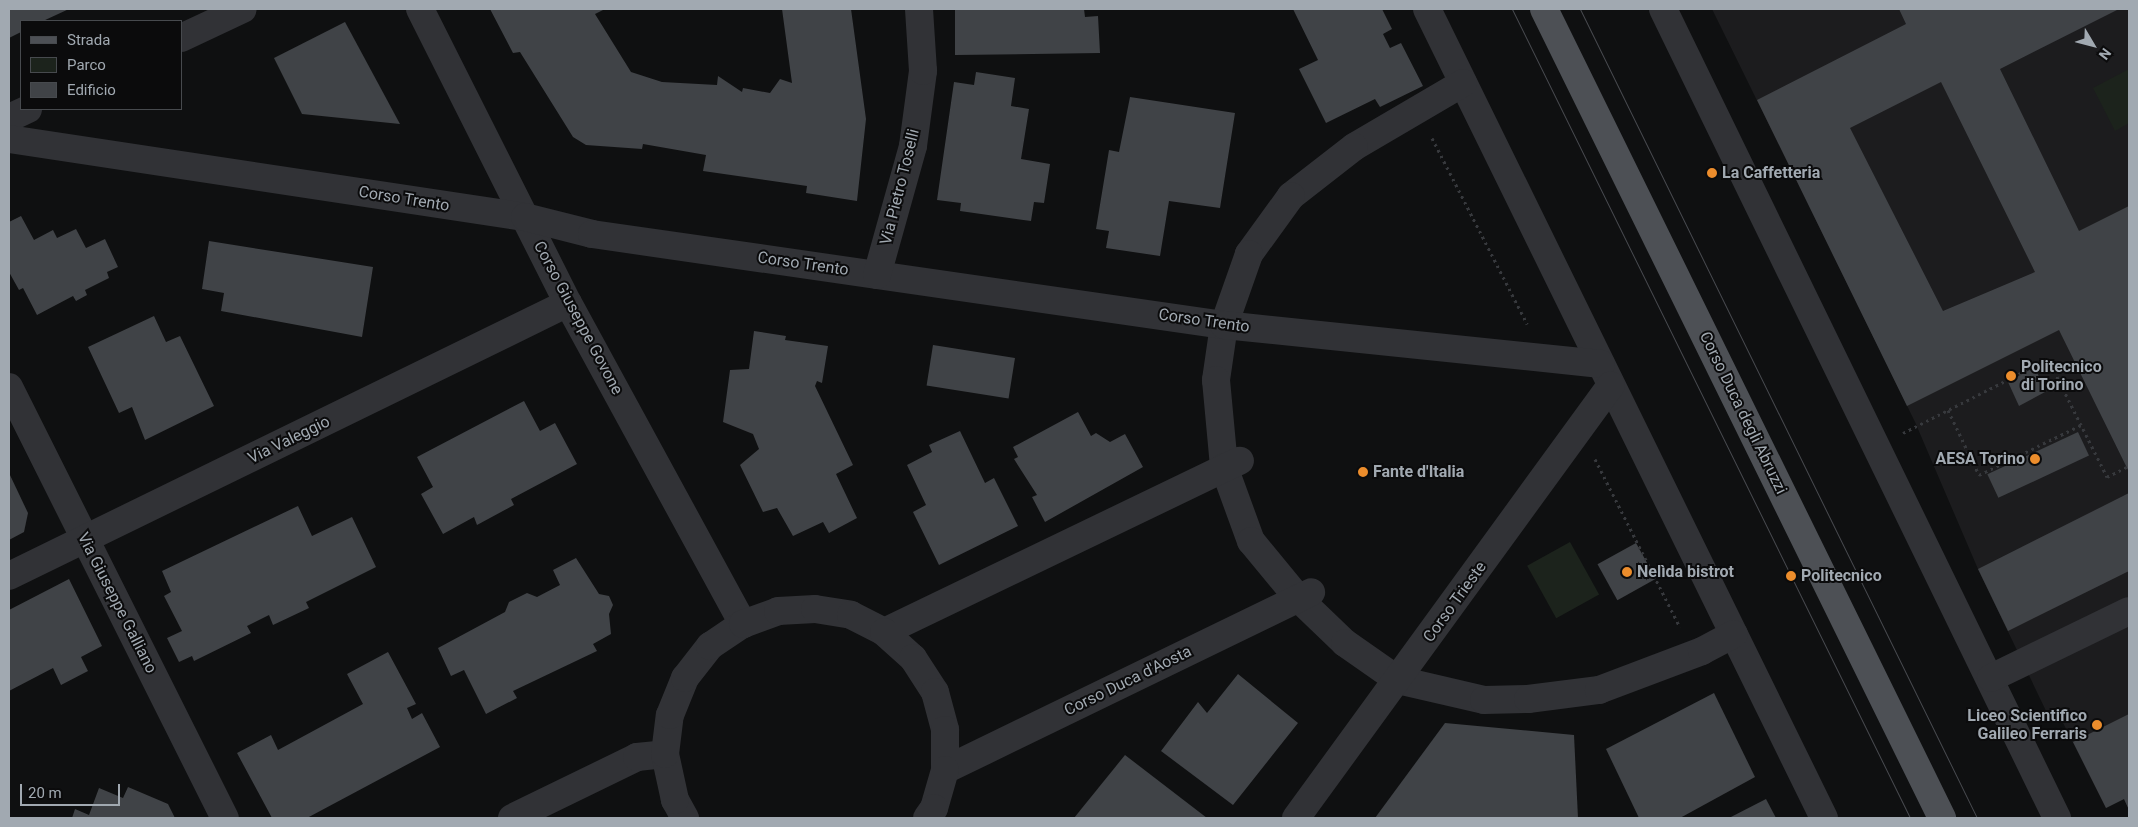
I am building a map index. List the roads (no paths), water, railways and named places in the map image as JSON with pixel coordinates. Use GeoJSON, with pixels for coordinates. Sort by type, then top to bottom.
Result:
{"type":"FeatureCollection","features":[{"type":"Feature","properties":{"kind":"main road","name":"Corso Duca degli Abruzzi"},"geometry":{"type":"LineString","coordinates":[[1544,9],[1942,818]]}},
{"type":"Feature","properties":{"kind":"street"},"geometry":{"type":"LineString","coordinates":[[182,38],[243,9]]}},
{"type":"Feature","properties":{"kind":"street","name":"Corso Giuseppe Govone"},"geometry":{"type":"LineString","coordinates":[[420,9],[568,303],[743,624]]}},
{"type":"Feature","properties":{"kind":"street","name":"Via Pietro Toselli"},"geometry":{"type":"LineString","coordinates":[[877,274],[913,146],[923,71],[919,9]]}},
{"type":"Feature","properties":{"kind":"street"},"geometry":{"type":"LineString","coordinates":[[1427,9],[1824,818]]}},
{"type":"Feature","properties":{"kind":"street"},"geometry":{"type":"LineString","coordinates":[[1664,9],[1991,678],[2057,818]]}},
{"type":"Feature","properties":{"kind":"street"},"geometry":{"type":"LineString","coordinates":[[1463,83],[1354,147],[1291,196],[1249,254],[1224,325],[1216,380],[1232,464],[1251,541],[1304,595],[1345,643],[1398,680],[1484,700],[1528,699],[1599,690],[1702,651],[1734,634]]}},
{"type":"Feature","properties":{"kind":"street"},"geometry":{"type":"LineString","coordinates":[[9,118],[26,110]]}},
{"type":"Feature","properties":{"kind":"street","name":"Corso Trento"},"geometry":{"type":"LineString","coordinates":[[9,139],[525,217],[592,234],[1224,325],[1606,375]]}},
{"type":"Feature","properties":{"kind":"street","name":"Via Valeggio"},"geometry":{"type":"LineString","coordinates":[[9,576],[568,303]]}},
{"type":"Feature","properties":{"kind":"street","name":"Corso Trieste"},"geometry":{"type":"LineString","coordinates":[[1309,814],[1606,375]]}},
{"type":"Feature","properties":{"kind":"street","name":"Via Giuseppe Galliano"},"geometry":{"type":"LineString","coordinates":[[9,387],[225,818]]}},
{"type":"Feature","properties":{"kind":"street"},"geometry":{"type":"LineString","coordinates":[[884,632],[1232,464]]}},
{"type":"Feature","properties":{"kind":"street","name":"Corso Duca d'Aosta"},"geometry":{"type":"LineString","coordinates":[[945,770],[1304,595]]}},
{"type":"Feature","properties":{"kind":"street"},"geometry":{"type":"LineString","coordinates":[[686,818],[675,800],[665,754],[670,715],[685,678],[710,646],[743,624],[778,611],[815,608],[851,615],[884,632],[914,658],[934,692],[945,730],[945,770],[934,808],[927,818]]}},
{"type":"Feature","properties":{"kind":"street"},"geometry":{"type":"LineString","coordinates":[[1991,678],[2129,611]]}},
{"type":"Feature","properties":{"kind":"street"},"geometry":{"type":"LineString","coordinates":[[512,818],[637,757],[665,754]]}},
{"type":"Feature","properties":{"kind":"tram line"},"geometry":{"type":"LineString","coordinates":[[1512,9],[1910,818]]}},
{"type":"Feature","properties":{"kind":"tram line"},"geometry":{"type":"LineString","coordinates":[[1580,9],[1977,818]]}},
{"type":"Feature","properties":{"kind":"place","name":"La Caffetteria"},"geometry":{"type":"Point","coordinates":[1712,173]}},
{"type":"Feature","properties":{"kind":"place","name":"Politecnico di Torino"},"geometry":{"type":"Point","coordinates":[2011,376]}},
{"type":"Feature","properties":{"kind":"place","name":"AESA Torino"},"geometry":{"type":"Point","coordinates":[2035,459]}},
{"type":"Feature","properties":{"kind":"place","name":"Fante d'Italia"},"geometry":{"type":"Point","coordinates":[1363,472]}},
{"type":"Feature","properties":{"kind":"place","name":"Nelìda bistrot"},"geometry":{"type":"Point","coordinates":[1627,572]}},
{"type":"Feature","properties":{"kind":"place","name":"Politecnico"},"geometry":{"type":"Point","coordinates":[1791,576]}},
{"type":"Feature","properties":{"kind":"place","name":"Liceo Scientifico Galileo Ferraris"},"geometry":{"type":"Point","coordinates":[2097,725]}}]}
